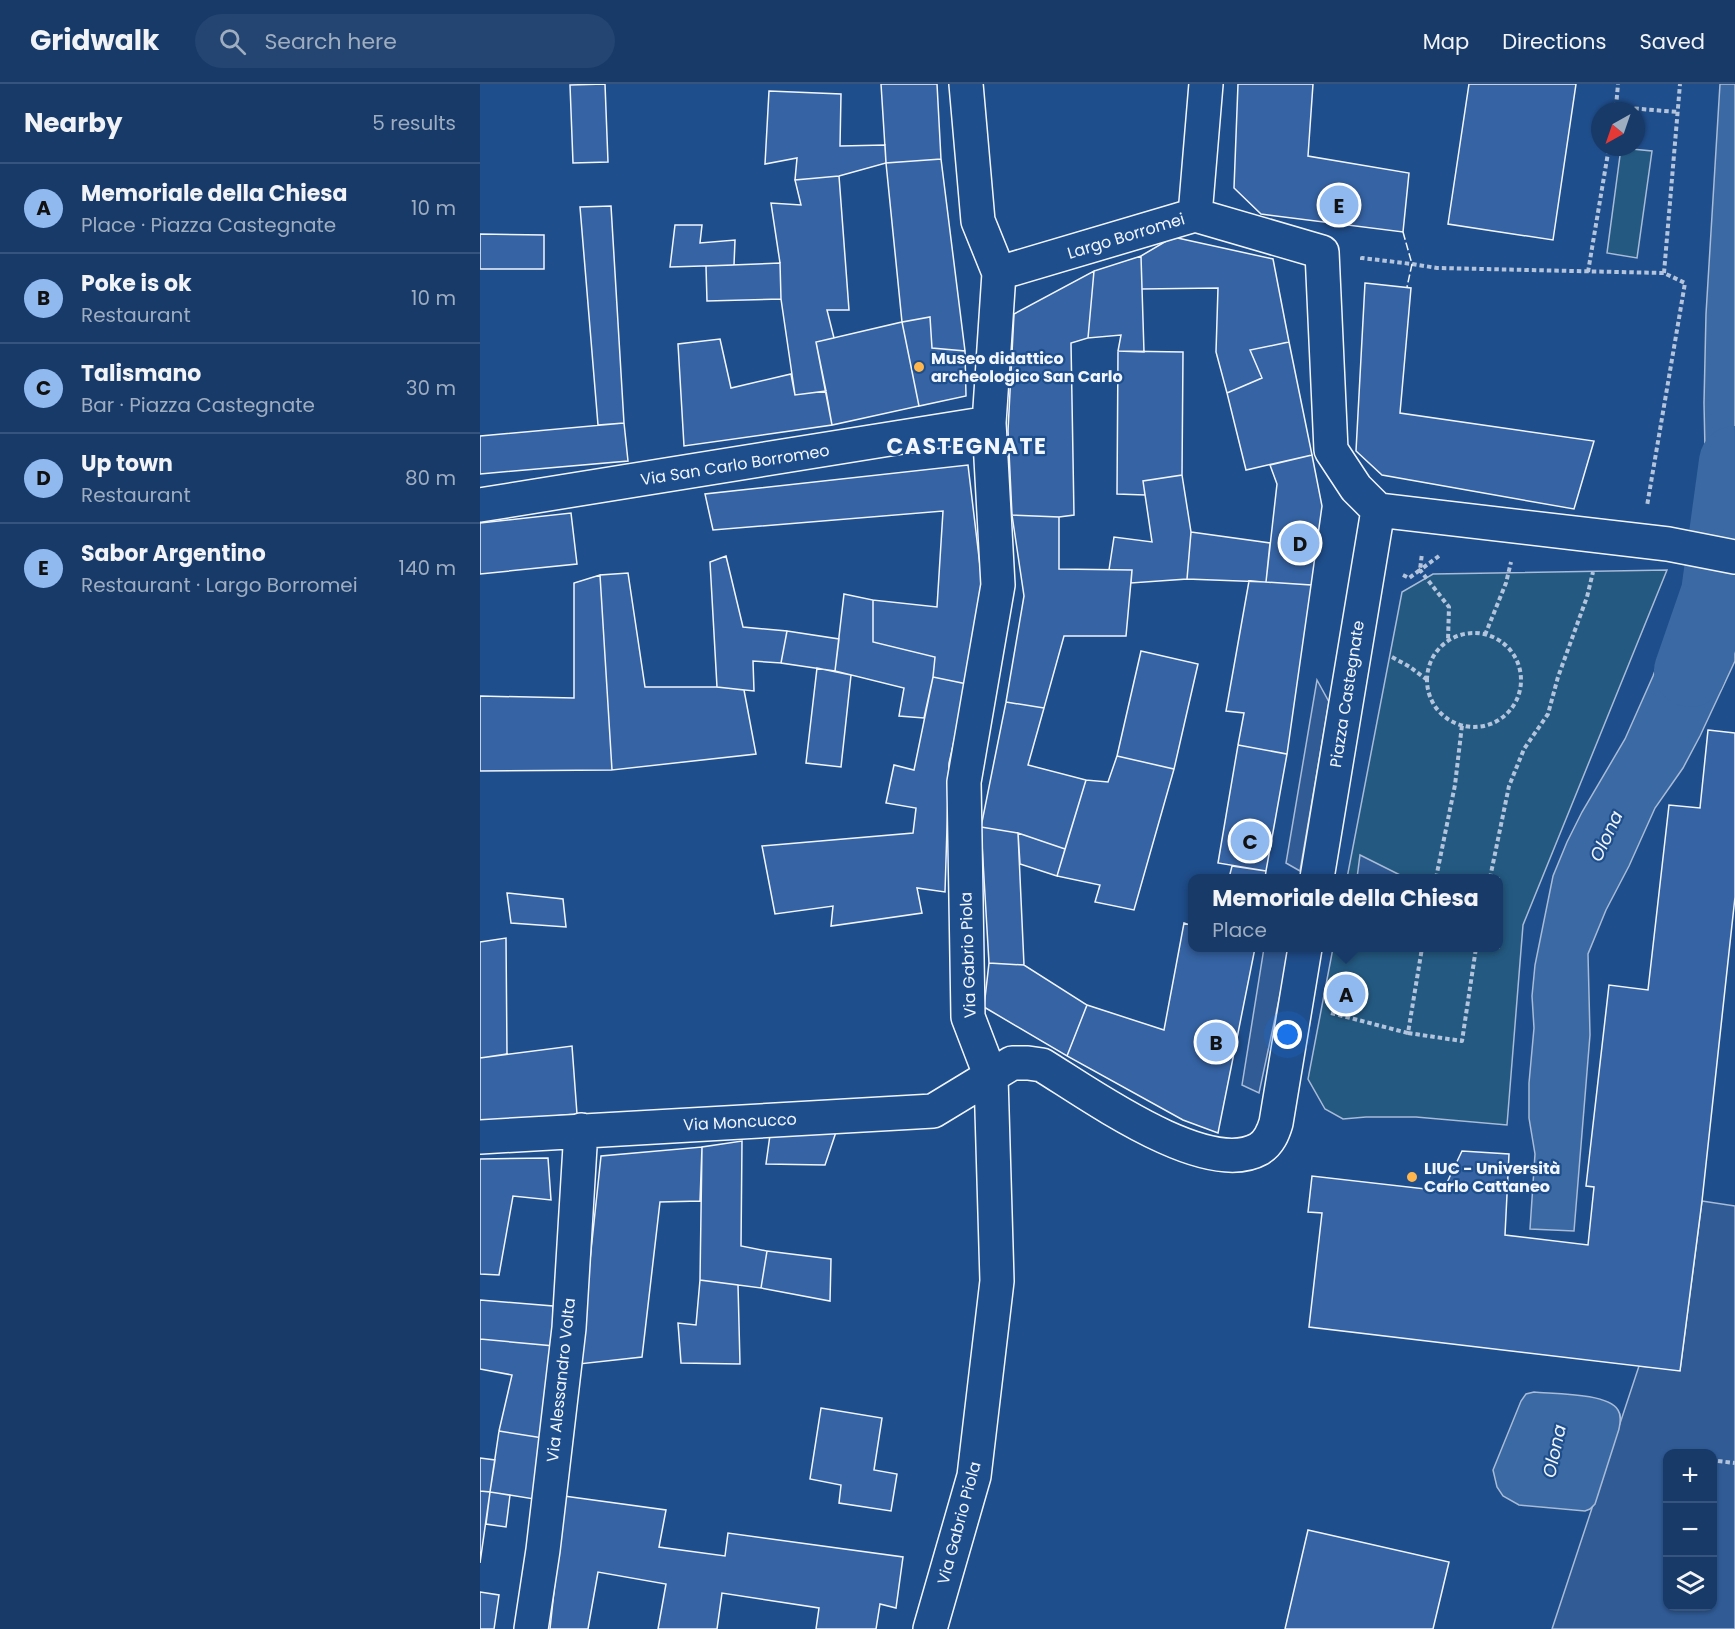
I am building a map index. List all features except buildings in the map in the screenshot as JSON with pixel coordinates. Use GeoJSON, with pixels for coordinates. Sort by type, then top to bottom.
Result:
{"type":"FeatureCollection","features":[{"type":"Feature","properties":{"kind":"street"},"geometry":{"type":"LineString","coordinates":[[966,84],[978,220],[999,273]]}},
{"type":"Feature","properties":{"kind":"street"},"geometry":{"type":"LineString","coordinates":[[1195,215],[1206,84]]}},
{"type":"Feature","properties":{"kind":"street","name":"Largo Borromei"},"geometry":{"type":"LineString","coordinates":[[999,273],[1195,215],[1322,252],[1331,450],[1356,488],[1378,510]]}},
{"type":"Feature","properties":{"kind":"street","name":"Via Gabrio Piola"},"geometry":{"type":"LineString","coordinates":[[930,1629],[974,1476],[997,1281],[991,1077],[968,1017],[963,782],[998,585],[989,423],[999,273]]}},
{"type":"Feature","properties":{"kind":"street","name":"Via San Carlo Borromeo"},"geometry":{"type":"LineString","coordinates":[[480,505],[989,423]]}},
{"type":"Feature","properties":{"kind":"street"},"geometry":{"type":"LineString","coordinates":[[1378,510],[1668,544],[1735,557]]}},
{"type":"Feature","properties":{"kind":"street","name":"Piazza Castegnate"},"geometry":{"type":"LineString","coordinates":[[1318,874],[1378,510]]}},
{"type":"Feature","properties":{"kind":"street"},"geometry":{"type":"LineString","coordinates":[[991,1077],[1012,1064],[1042,1065],[1137,1124],[1164,1138],[1215,1154],[1249,1153],[1260,1148],[1271,1137],[1276,1123],[1304,952]]}},
{"type":"Feature","properties":{"kind":"street","name":"Via Moncucco"},"geometry":{"type":"LineString","coordinates":[[480,1137],[933,1111],[991,1077]]}},
{"type":"Feature","properties":{"kind":"street","name":"Via Alessandro Volta"},"geometry":{"type":"LineString","coordinates":[[531,1629],[543,1551],[569,1328],[581,1130]]}},
{"type":"Feature","properties":{"kind":"path"},"geometry":{"type":"LineString","coordinates":[[1617,102],[1618,84]]}},
{"type":"Feature","properties":{"kind":"path"},"geometry":{"type":"LineString","coordinates":[[1664,273],[1680,84]]}},
{"type":"Feature","properties":{"kind":"path"},"geometry":{"type":"LineString","coordinates":[[1645,110],[1678,112]]}},
{"type":"Feature","properties":{"kind":"path"},"geometry":{"type":"LineString","coordinates":[[1588,272],[1607,156]]}},
{"type":"Feature","properties":{"kind":"path"},"geometry":{"type":"LineString","coordinates":[[1412,264],[1437,268],[1664,273],[1684,282],[1647,505],[1636,541]]}},
{"type":"Feature","properties":{"kind":"path"},"geometry":{"type":"LineString","coordinates":[[1485,635],[1506,584],[1511,561]]}},
{"type":"Feature","properties":{"kind":"path"},"geometry":{"type":"LineString","coordinates":[[1491,874],[1509,786],[1524,749],[1548,714],[1595,567]]}},
{"type":"Feature","properties":{"kind":"path"},"geometry":{"type":"LineString","coordinates":[[1463,634],[1485,635],[1493,637],[1506,646],[1515,658],[1520,673],[1520,688],[1515,703],[1505,715],[1492,723],[1477,727],[1462,725],[1447,719],[1436,708],[1429,695],[1427,679],[1429,664],[1448,640],[1463,634]]}},
{"type":"Feature","properties":{"kind":"path"},"geometry":{"type":"LineString","coordinates":[[1437,874],[1455,785],[1462,725]]}},
{"type":"Feature","properties":{"kind":"path"},"geometry":{"type":"LineString","coordinates":[[1408,1033],[1421,952]]}},
{"type":"Feature","properties":{"kind":"path"},"geometry":{"type":"LineString","coordinates":[[1321,1011],[1408,1033],[1462,1041],[1475,952]]}},
{"type":"Feature","properties":{"kind":"path"},"geometry":{"type":"LineString","coordinates":[[1718,1461],[1735,1463]]}},
{"type":"Feature","properties":{"kind":"shaded area"},"geometry":{"type":"Polygon","coordinates":[[[1645,150],[1652,151],[1637,258],[1607,253],[1620,156],[1645,156],[1645,150]]]}},
{"type":"Feature","properties":{"kind":"shaded area"},"geometry":{"type":"Polygon","coordinates":[[[1667,570],[1523,925],[1507,1125],[1416,1117],[1343,1119],[1325,1109],[1308,1079],[1332,952],[1503,952],[1503,874],[1348,874],[1402,592],[1433,574],[1667,570]]]}},
{"type":"Feature","properties":{"kind":"shaded area"},"geometry":{"type":"Polygon","coordinates":[[[1317,680],[1329,702],[1300,871],[1286,863],[1317,680]]]}},
{"type":"Feature","properties":{"kind":"shaded area"},"geometry":{"type":"Polygon","coordinates":[[[1360,855],[1398,874],[1358,874],[1360,855]]]}},
{"type":"Feature","properties":{"kind":"shaded area"},"geometry":{"type":"Polygon","coordinates":[[[1263,952],[1289,952],[1259,1093],[1242,1085],[1263,952]]]}},
{"type":"Feature","properties":{"kind":"shaded area"},"geometry":{"type":"Polygon","coordinates":[[[1702,1201],[1735,1206],[1735,1629],[1552,1629],[1639,1366],[1680,1370],[1702,1201]]]}},
{"type":"Feature","properties":{"kind":"water"},"geometry":{"type":"Polygon","coordinates":[[[1720,84],[1735,84],[1735,526],[1694,520],[1705,450],[1706,314],[1720,84]]]}},
{"type":"Feature","properties":{"kind":"water"},"geometry":{"type":"Polygon","coordinates":[[[1686,573],[1735,580],[1735,661],[1683,768],[1655,808],[1606,910],[1588,954],[1590,1035],[1574,1231],[1530,1229],[1535,1154],[1529,1118],[1529,1083],[1534,1028],[1532,996],[1535,965],[1553,876],[1582,812],[1625,739],[1653,676],[1676,614],[1686,573]]]}},
{"type":"Feature","properties":{"kind":"water"},"geometry":{"type":"Polygon","coordinates":[[[1534,1392],[1592,1397],[1612,1404],[1619,1412],[1619,1429],[1595,1504],[1590,1509],[1585,1511],[1519,1505],[1503,1496],[1497,1487],[1493,1470],[1521,1401],[1526,1394],[1534,1392]]]}},
{"type":"Feature","properties":{"kind":"waterway","name":"Olona"},"geometry":{"type":"LineString","coordinates":[[1690,671],[1717,593],[1735,462]]}},
{"type":"Feature","properties":{"kind":"fence"},"geometry":{"type":"LineString","coordinates":[[1403,232],[1412,264],[1407,287]]}},
{"type":"Feature","properties":{"kind":"place","name":"Sabor Argentino"},"geometry":{"type":"Point","coordinates":[1339,205]}},
{"type":"Feature","properties":{"kind":"place","name":"Museo didattico archeologico San Carlo"},"geometry":{"type":"Point","coordinates":[919,367]}},
{"type":"Feature","properties":{"kind":"place","name":"Up town"},"geometry":{"type":"Point","coordinates":[1300,543]}},
{"type":"Feature","properties":{"kind":"place","name":"Talismano"},"geometry":{"type":"Point","coordinates":[1250,841]}},
{"type":"Feature","properties":{"kind":"place","name":"Memoriale della Chiesa"},"geometry":{"type":"Point","coordinates":[1346,994]}},
{"type":"Feature","properties":{"kind":"place","name":"Poke is ok"},"geometry":{"type":"Point","coordinates":[1216,1042]}},
{"type":"Feature","properties":{"kind":"place","name":"LIUC - Università Carlo Cattaneo"},"geometry":{"type":"Point","coordinates":[1412,1177]}},
{"type":"Feature","properties":{"kind":"district","name":"CASTEGNATE"},"geometry":{"type":"Point","coordinates":[967,446]}}]}
